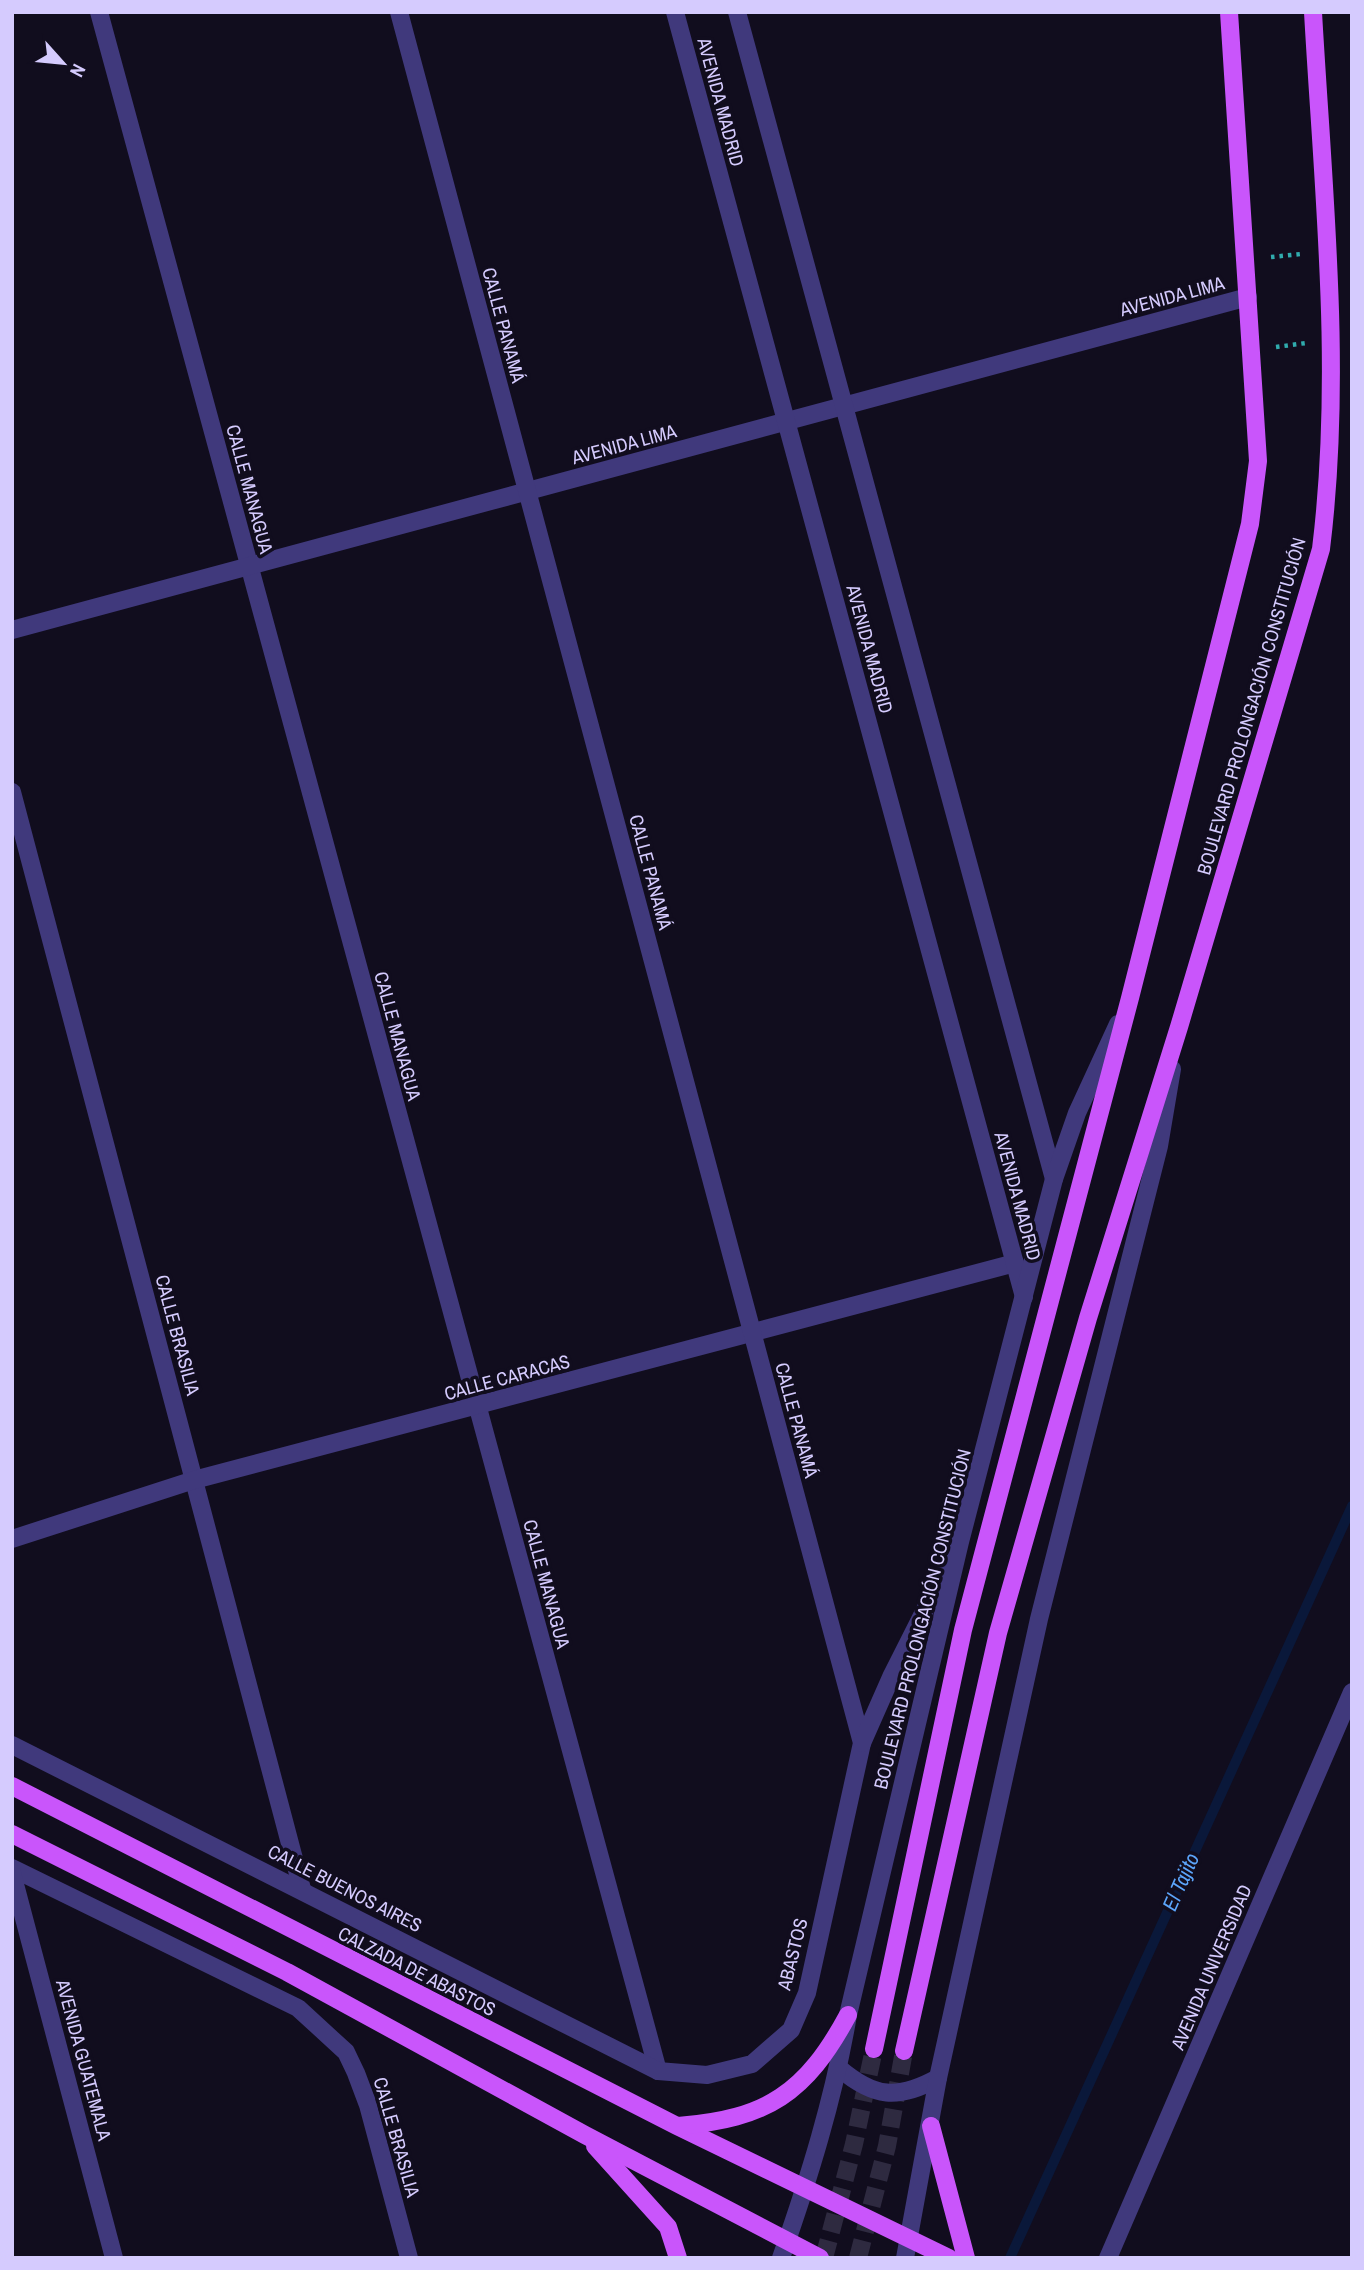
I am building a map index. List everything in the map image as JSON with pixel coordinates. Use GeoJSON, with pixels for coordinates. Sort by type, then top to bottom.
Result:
{"type":"FeatureCollection","features":[{"type":"Feature","properties":{"kind":"main road","name":"BOULEVARD PROLONGACIÓN CONSTITUCIÓN"},"geometry":{"type":"LineString","coordinates":[[874,2049],[963,1630],[1130,998],[1250,524],[1258,461],[1229,12]]}},
{"type":"Feature","properties":{"kind":"main road","name":"BOULEVARD PROLONGACIÓN CONSTITUCIÓN"},"geometry":{"type":"LineString","coordinates":[[904,2051],[998,1633],[1088,1318],[1179,1027],[1321,549],[1328,492],[1331,340],[1313,12]]}},
{"type":"Feature","properties":{"kind":"main road","name":"CALZADA DE ABASTOS"},"geometry":{"type":"LineString","coordinates":[[12,1786],[677,2126],[949,2258]]}},
{"type":"Feature","properties":{"kind":"main road"},"geometry":{"type":"LineString","coordinates":[[12,1834],[287,1972],[585,2135],[784,2249],[820,2258]]}},
{"type":"Feature","properties":{"kind":"main road"},"geometry":{"type":"LineString","coordinates":[[677,2126],[721,2123],[762,2109],[799,2085],[828,2053],[848,2015]]}},
{"type":"Feature","properties":{"kind":"main road"},"geometry":{"type":"LineString","coordinates":[[930,2126],[966,2258]]}},
{"type":"Feature","properties":{"kind":"main road"},"geometry":{"type":"LineString","coordinates":[[585,2135],[668,2227],[678,2258]]}},
{"type":"Feature","properties":{"kind":"street","name":"CALLE MANAGUA"},"geometry":{"type":"LineString","coordinates":[[99,12],[657,2071]]}},
{"type":"Feature","properties":{"kind":"street","name":"CALLE PANAMÁ"},"geometry":{"type":"LineString","coordinates":[[399,12],[862,1743]]}},
{"type":"Feature","properties":{"kind":"street","name":"AVENIDA MADRID"},"geometry":{"type":"LineString","coordinates":[[675,12],[1024,1297]]}},
{"type":"Feature","properties":{"kind":"street","name":"AVENIDA MADRID"},"geometry":{"type":"LineString","coordinates":[[737,12],[1054,1179]]}},
{"type":"Feature","properties":{"kind":"street","name":"AVENIDA LIMA"},"geometry":{"type":"LineString","coordinates":[[12,630],[1248,298]]}},
{"type":"Feature","properties":{"kind":"street","name":"CALLE BRASILIA"},"geometry":{"type":"LineString","coordinates":[[12,792],[302,1889]]}},
{"type":"Feature","properties":{"kind":"street","name":"BOULEVARD PROLONGACIÓN CONSTITUCIÓN"},"geometry":{"type":"LineString","coordinates":[[784,2249],[806,2188],[839,2068],[848,2015],[960,1542],[1054,1179],[1077,1113],[1130,998]]}},
{"type":"Feature","properties":{"kind":"street","name":"BOULEVARD PROLONGACIÓN CONSTITUCIÓN"},"geometry":{"type":"LineString","coordinates":[[905,2258],[938,2078],[1039,1619],[1159,1146],[1179,1027]]}},
{"type":"Feature","properties":{"kind":"street","name":"CALLE CARACAS"},"geometry":{"type":"LineString","coordinates":[[12,1539],[194,1480],[1015,1263]]}},
{"type":"Feature","properties":{"kind":"street","name":"ABASTOS"},"geometry":{"type":"LineString","coordinates":[[657,2071],[708,2075],[752,2064],[791,2030],[807,1993],[862,1743],[892,1675],[960,1542]]}},
{"type":"Feature","properties":{"kind":"street","name":"AVENIDA UNIVERSIDAD"},"geometry":{"type":"LineString","coordinates":[[1108,2258],[1352,1692]]}},
{"type":"Feature","properties":{"kind":"street","name":"CALLE BUENOS AIRES"},"geometry":{"type":"LineString","coordinates":[[12,1745],[302,1889],[657,2071]]}},
{"type":"Feature","properties":{"kind":"street","name":"CALLE BRASILIA"},"geometry":{"type":"LineString","coordinates":[[12,1868],[298,2008],[346,2052],[368,2105],[409,2258]]}},
{"type":"Feature","properties":{"kind":"street","name":"AVENIDA GUATEMALA"},"geometry":{"type":"LineString","coordinates":[[12,1873],[114,2258]]}},
{"type":"Feature","properties":{"kind":"street"},"geometry":{"type":"LineString","coordinates":[[839,2068],[860,2086],[886,2094],[914,2091],[938,2078]]}},
{"type":"Feature","properties":{"kind":"path"},"geometry":{"type":"LineString","coordinates":[[1245,258],[1326,252]]}},
{"type":"Feature","properties":{"kind":"path"},"geometry":{"type":"LineString","coordinates":[[1251,350],[1331,340]]}},
{"type":"Feature","properties":{"kind":"waterway","name":"El Tajito"},"geometry":{"type":"LineString","coordinates":[[1010,2258],[1352,1506]]}},
{"type":"Feature","properties":{"kind":"tunnel"},"geometry":{"type":"LineString","coordinates":[[824,2258],[854,2144],[874,2049]]}},
{"type":"Feature","properties":{"kind":"tunnel"},"geometry":{"type":"LineString","coordinates":[[858,2258],[887,2146],[904,2051]]}}]}
